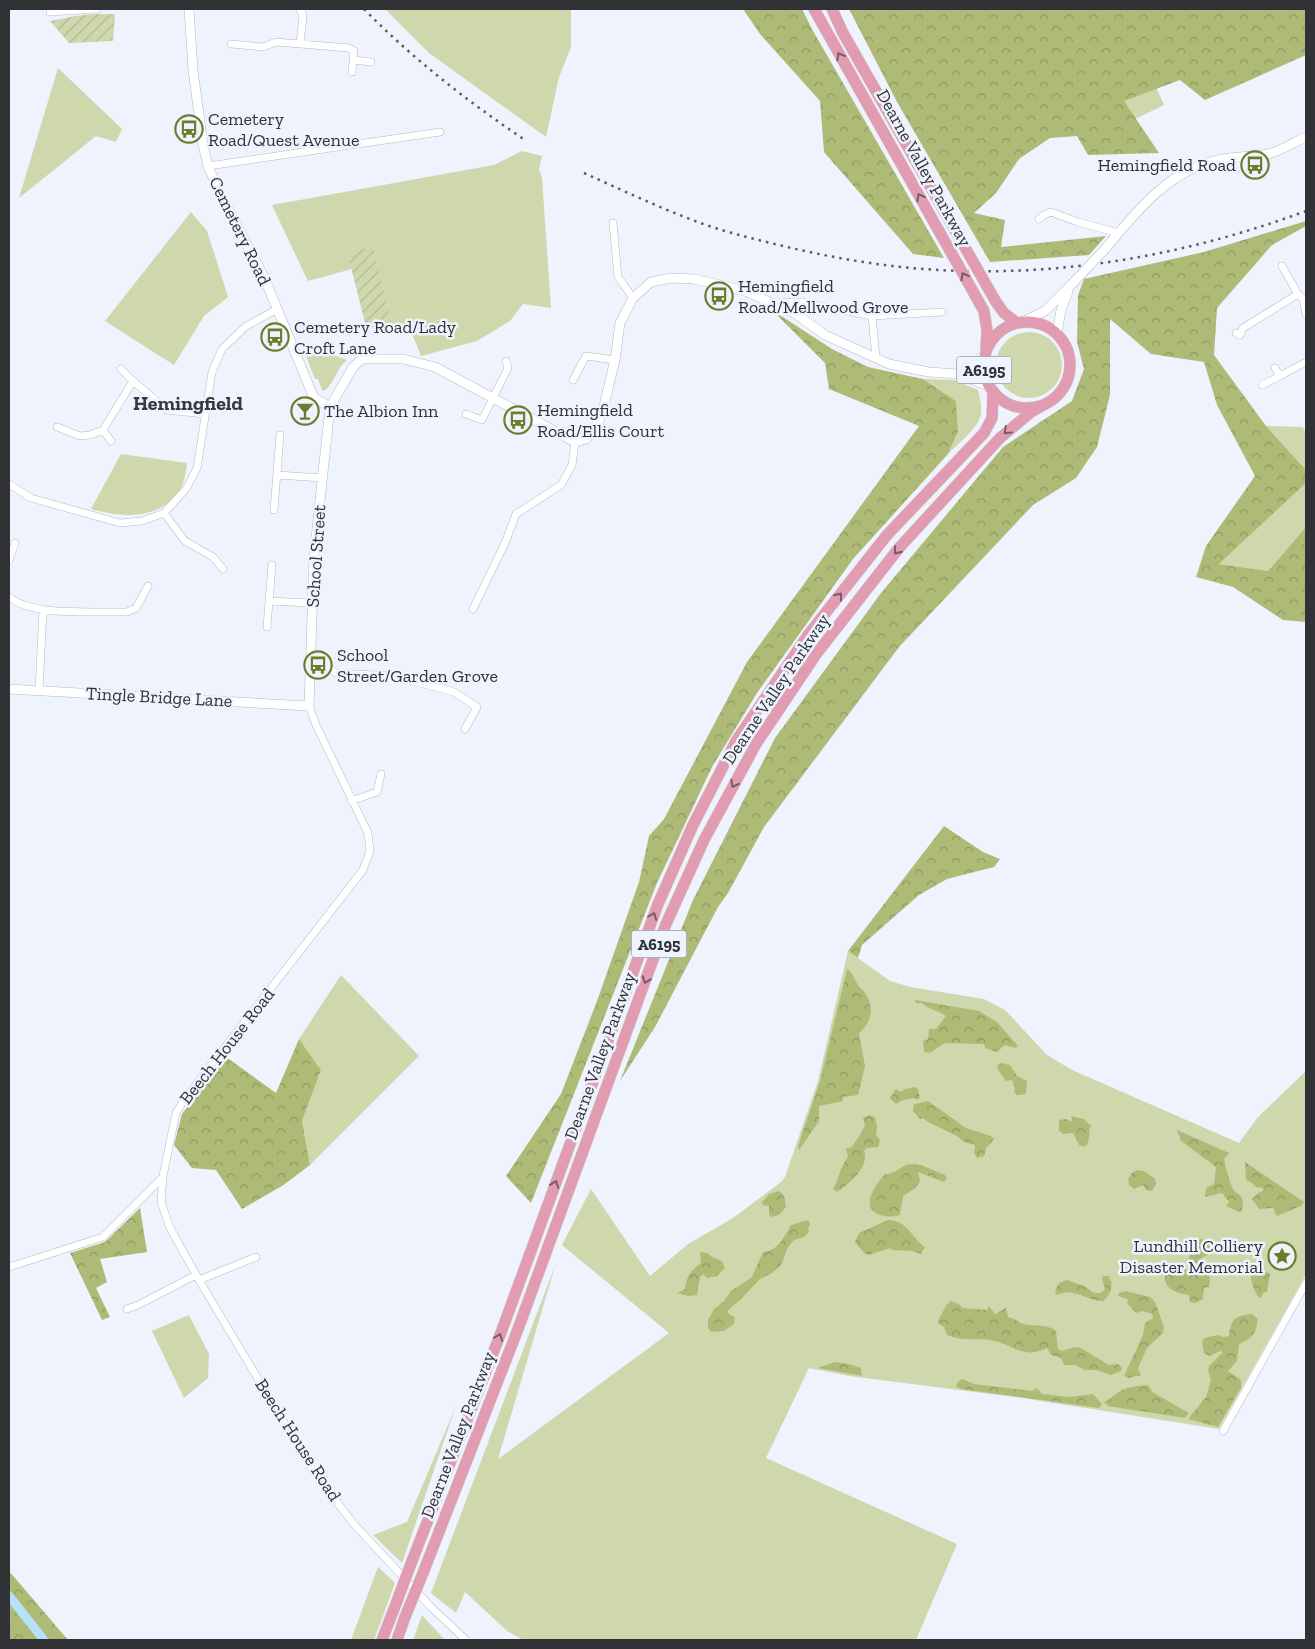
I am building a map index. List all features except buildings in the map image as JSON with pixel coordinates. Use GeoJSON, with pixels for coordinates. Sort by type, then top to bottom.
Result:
{"type":"FeatureCollection","features":[{"type":"Feature","properties":{"kind":"highway","name":"Dearne Valley Parkway"},"geometry":{"type":"LineString","coordinates":[[814,9],[984,311],[987,330],[986,352]]}},
{"type":"Feature","properties":{"kind":"highway","name":"Dearne Valley Parkway"},"geometry":{"type":"LineString","coordinates":[[832,9],[996,302],[1004,313],[1021,322]]}},
{"type":"Feature","properties":{"kind":"highway"},"geometry":{"type":"LineString","coordinates":[[1021,322],[1042,324],[1057,333]]}},
{"type":"Feature","properties":{"kind":"highway","name":"A6195"},"geometry":{"type":"LineString","coordinates":[[1021,322],[998,332],[991,340],[986,352],[984,370],[991,389],[1008,404],[1018,407],[1037,407],[1055,398],[1062,390],[1070,370],[1070,360],[1067,349],[1057,333]]}},
{"type":"Feature","properties":{"kind":"highway","name":"Dearne Valley Parkway"},"geometry":{"type":"LineString","coordinates":[[382,1640],[502,1330],[655,912],[693,825],[736,741],[808,635],[887,535],[984,433],[992,418],[991,389]]}},
{"type":"Feature","properties":{"kind":"highway","name":"Dearne Valley Parkway"},"geometry":{"type":"LineString","coordinates":[[397,1640],[518,1329],[666,924],[704,840],[756,744],[817,653],[899,548],[1000,438],[1015,424],[1046,403]]}},
{"type":"Feature","properties":{"kind":"street"},"geometry":{"type":"LineString","coordinates":[[50,12],[97,9]]}},
{"type":"Feature","properties":{"kind":"street","name":"Cemetery Road"},"geometry":{"type":"LineString","coordinates":[[189,9],[194,79],[203,145],[208,166],[264,277],[314,398],[330,407]]}},
{"type":"Feature","properties":{"kind":"street"},"geometry":{"type":"LineString","coordinates":[[300,9],[303,16],[300,44]]}},
{"type":"Feature","properties":{"kind":"street"},"geometry":{"type":"LineString","coordinates":[[232,44],[263,47],[273,42],[349,48],[354,51],[352,72]]}},
{"type":"Feature","properties":{"kind":"street"},"geometry":{"type":"LineString","coordinates":[[354,60],[371,62]]}},
{"type":"Feature","properties":{"kind":"street"},"geometry":{"type":"LineString","coordinates":[[208,166],[440,132]]}},
{"type":"Feature","properties":{"kind":"street"},"geometry":{"type":"LineString","coordinates":[[1021,322],[1045,311],[1071,286],[1156,192],[1184,172],[1217,160],[1270,154],[1306,137]]}},
{"type":"Feature","properties":{"kind":"street"},"geometry":{"type":"LineString","coordinates":[[1038,219],[1051,212],[1078,222],[1119,233]]}},
{"type":"Feature","properties":{"kind":"street"},"geometry":{"type":"LineString","coordinates":[[613,223],[618,277],[633,298]]}},
{"type":"Feature","properties":{"kind":"street"},"geometry":{"type":"LineString","coordinates":[[1282,266],[1298,294],[1303,299],[1306,314]]}},
{"type":"Feature","properties":{"kind":"street"},"geometry":{"type":"LineString","coordinates":[[330,407],[353,367],[362,359],[403,359],[434,367],[575,442],[586,439],[594,431],[602,414],[615,360],[620,323],[633,298],[651,282],[671,278],[686,278],[745,290],[796,314],[825,335],[889,364],[921,371],[957,374],[991,389]]}},
{"type":"Feature","properties":{"kind":"street"},"geometry":{"type":"LineString","coordinates":[[1057,333],[1060,310],[1071,286]]}},
{"type":"Feature","properties":{"kind":"street"},"geometry":{"type":"LineString","coordinates":[[1236,333],[1240,335],[1243,328],[1298,294]]}},
{"type":"Feature","properties":{"kind":"street"},"geometry":{"type":"LineString","coordinates":[[775,303],[801,302],[872,316],[942,312]]}},
{"type":"Feature","properties":{"kind":"street"},"geometry":{"type":"LineString","coordinates":[[9,484],[31,498],[120,523],[142,521],[164,513],[186,489],[197,468],[212,372],[222,349],[245,327],[277,308]]}},
{"type":"Feature","properties":{"kind":"street"},"geometry":{"type":"LineString","coordinates":[[872,316],[876,358]]}},
{"type":"Feature","properties":{"kind":"street"},"geometry":{"type":"LineString","coordinates":[[957,374],[977,362],[986,352]]}},
{"type":"Feature","properties":{"kind":"street"},"geometry":{"type":"LineString","coordinates":[[573,380],[586,356],[615,360]]}},
{"type":"Feature","properties":{"kind":"street"},"geometry":{"type":"LineString","coordinates":[[466,414],[482,420],[508,368],[506,360]]}},
{"type":"Feature","properties":{"kind":"street"},"geometry":{"type":"LineString","coordinates":[[1262,385],[1306,362]]}},
{"type":"Feature","properties":{"kind":"street"},"geometry":{"type":"LineString","coordinates":[[1275,368],[1280,376]]}},
{"type":"Feature","properties":{"kind":"street"},"geometry":{"type":"LineString","coordinates":[[121,369],[167,410],[205,414]]}},
{"type":"Feature","properties":{"kind":"street"},"geometry":{"type":"LineString","coordinates":[[57,428],[76,436],[90,435],[103,430],[134,381]]}},
{"type":"Feature","properties":{"kind":"street","name":"School Street"},"geometry":{"type":"LineString","coordinates":[[309,706],[312,603],[330,407]]}},
{"type":"Feature","properties":{"kind":"street"},"geometry":{"type":"LineString","coordinates":[[103,430],[111,441]]}},
{"type":"Feature","properties":{"kind":"street"},"geometry":{"type":"LineString","coordinates":[[274,510],[280,435]]}},
{"type":"Feature","properties":{"kind":"street"},"geometry":{"type":"LineString","coordinates":[[473,608],[505,543],[516,514],[561,485],[572,465],[575,442]]}},
{"type":"Feature","properties":{"kind":"street"},"geometry":{"type":"LineString","coordinates":[[278,475],[322,478]]}},
{"type":"Feature","properties":{"kind":"street"},"geometry":{"type":"LineString","coordinates":[[164,513],[185,541],[213,557],[223,569]]}},
{"type":"Feature","properties":{"kind":"street"},"geometry":{"type":"LineString","coordinates":[[9,560],[15,543]]}},
{"type":"Feature","properties":{"kind":"street"},"geometry":{"type":"LineString","coordinates":[[267,627],[272,565]]}},
{"type":"Feature","properties":{"kind":"street"},"geometry":{"type":"LineString","coordinates":[[9,597],[15,603],[43,610],[127,612],[136,608],[148,586]]}},
{"type":"Feature","properties":{"kind":"street"},"geometry":{"type":"LineString","coordinates":[[269,601],[312,603]]}},
{"type":"Feature","properties":{"kind":"street"},"geometry":{"type":"LineString","coordinates":[[39,690],[43,610]]}},
{"type":"Feature","properties":{"kind":"street"},"geometry":{"type":"LineString","coordinates":[[310,666],[327,667],[336,673],[394,676],[454,692],[477,707],[465,729]]}},
{"type":"Feature","properties":{"kind":"street","name":"Tingle Bridge Lane"},"geometry":{"type":"LineString","coordinates":[[9,689],[309,706]]}},
{"type":"Feature","properties":{"kind":"street","name":"Beech House Road"},"geometry":{"type":"LineString","coordinates":[[309,706],[351,801],[368,833],[370,851],[363,870],[184,1100],[176,1113],[161,1202],[170,1228],[198,1278],[313,1470],[353,1523],[431,1607],[466,1640]]}},
{"type":"Feature","properties":{"kind":"street"},"geometry":{"type":"LineString","coordinates":[[351,801],[377,792],[381,774]]}},
{"type":"Feature","properties":{"kind":"street"},"geometry":{"type":"LineString","coordinates":[[9,1266],[103,1237],[164,1176]]}},
{"type":"Feature","properties":{"kind":"street"},"geometry":{"type":"LineString","coordinates":[[127,1309],[198,1278],[256,1257]]}},
{"type":"Feature","properties":{"kind":"street"},"geometry":{"type":"LineString","coordinates":[[1223,1431],[1306,1283]]}},
{"type":"Feature","properties":{"kind":"green space"},"geometry":{"type":"Polygon","coordinates":[[[385,9],[571,9],[571,47],[559,77],[546,137],[429,53],[385,9]]]}},
{"type":"Feature","properties":{"kind":"green space"},"geometry":{"type":"Polygon","coordinates":[[[743,9],[802,9],[944,258],[913,254],[824,152],[820,101],[760,34],[743,9]]]}},
{"type":"Feature","properties":{"kind":"green space"},"geometry":{"type":"Polygon","coordinates":[[[849,9],[1306,9],[1306,55],[1205,100],[1180,80],[1124,101],[1159,153],[1088,155],[1077,136],[1050,138],[1019,159],[996,193],[974,213],[1005,220],[1001,247],[1106,236],[1089,255],[990,262],[897,102],[849,9]]]}},
{"type":"Feature","properties":{"kind":"green space"},"geometry":{"type":"Polygon","coordinates":[[[115,14],[113,41],[69,43],[50,21],[75,16],[115,14]]]}},
{"type":"Feature","properties":{"kind":"green space"},"geometry":{"type":"Polygon","coordinates":[[[58,68],[122,129],[116,142],[96,136],[19,198],[58,68]]]}},
{"type":"Feature","properties":{"kind":"green space"},"geometry":{"type":"Polygon","coordinates":[[[1155,85],[1164,105],[1131,121],[1122,101],[1155,85]]]}},
{"type":"Feature","properties":{"kind":"green space"},"geometry":{"type":"Polygon","coordinates":[[[522,151],[542,156],[539,169],[542,178],[551,308],[523,304],[510,321],[477,341],[421,356],[410,329],[393,328],[373,246],[348,255],[352,269],[308,281],[272,205],[494,165],[522,151]]]}},
{"type":"Feature","properties":{"kind":"green space"},"geometry":{"type":"Polygon","coordinates":[[[191,212],[207,231],[228,297],[204,316],[174,365],[105,321],[191,212]]]}},
{"type":"Feature","properties":{"kind":"green space"},"geometry":{"type":"Polygon","coordinates":[[[1306,221],[1306,226],[1272,245],[1217,308],[1214,355],[1266,426],[1306,470],[1306,483],[1219,564],[1268,571],[1306,527],[1306,622],[1283,620],[1233,587],[1196,577],[1206,546],[1255,476],[1217,405],[1204,362],[1151,354],[1110,319],[1110,395],[1097,447],[1076,478],[1033,505],[899,647],[764,827],[728,893],[718,907],[655,1027],[620,1081],[693,900],[775,738],[881,593],[1003,447],[1072,401],[1084,369],[1077,342],[1078,295],[1084,279],[1204,252],[1306,221]]]}},
{"type":"Feature","properties":{"kind":"green space"},"geometry":{"type":"Polygon","coordinates":[[[373,245],[393,328],[366,327],[348,255],[373,245]]]}},
{"type":"Feature","properties":{"kind":"green space"},"geometry":{"type":"Polygon","coordinates":[[[772,310],[832,349],[868,367],[923,379],[956,401],[958,432],[948,454],[853,559],[757,693],[712,767],[657,883],[531,1203],[506,1176],[561,1094],[597,1001],[639,882],[649,836],[664,819],[747,662],[919,426],[829,389],[825,363],[772,310]]]}},
{"type":"Feature","properties":{"kind":"green space"},"geometry":{"type":"Polygon","coordinates":[[[1029,332],[1042,335],[1052,342],[1059,352],[1062,365],[1059,378],[1052,388],[1042,395],[1029,398],[1016,395],[1006,388],[999,378],[996,365],[999,352],[1006,342],[1016,335],[1029,332]]]}},
{"type":"Feature","properties":{"kind":"green space"},"geometry":{"type":"Polygon","coordinates":[[[305,353],[333,355],[347,360],[324,391],[318,379],[315,379],[305,353]]]}},
{"type":"Feature","properties":{"kind":"green space"},"geometry":{"type":"Polygon","coordinates":[[[923,379],[954,380],[978,390],[981,408],[980,418],[970,432],[948,454],[958,432],[956,401],[923,379]]]}},
{"type":"Feature","properties":{"kind":"green space"},"geometry":{"type":"Polygon","coordinates":[[[1266,426],[1303,427],[1306,434],[1306,470],[1266,426]]]}},
{"type":"Feature","properties":{"kind":"green space"},"geometry":{"type":"Polygon","coordinates":[[[121,454],[187,463],[182,486],[164,506],[153,511],[129,515],[91,509],[121,454]]]}},
{"type":"Feature","properties":{"kind":"green space"},"geometry":{"type":"Polygon","coordinates":[[[1306,483],[1306,527],[1268,571],[1219,564],[1306,483]]]}},
{"type":"Feature","properties":{"kind":"green space"},"geometry":{"type":"Polygon","coordinates":[[[944,826],[983,852],[1000,859],[994,867],[947,879],[919,895],[862,945],[858,958],[848,951],[944,826]]]}},
{"type":"Feature","properties":{"kind":"green space"},"geometry":{"type":"Polygon","coordinates":[[[848,951],[890,981],[910,987],[984,999],[1005,1010],[1047,1055],[1072,1070],[1239,1143],[1258,1117],[1306,1071],[1306,1274],[1219,1429],[1022,1398],[849,1376],[809,1368],[766,1458],[957,1544],[916,1640],[523,1640],[507,1631],[465,1592],[456,1613],[431,1593],[556,1263],[498,1459],[669,1333],[562,1245],[591,1189],[650,1276],[688,1244],[733,1218],[781,1182],[785,1177],[818,1081],[848,951]]]}},
{"type":"Feature","properties":{"kind":"green space"},"geometry":{"type":"Polygon","coordinates":[[[847,969],[866,994],[871,1011],[869,1020],[859,1034],[865,1066],[858,1095],[843,1097],[843,1101],[819,1106],[819,1121],[799,1150],[798,1146],[820,1081],[847,969]]]}},
{"type":"Feature","properties":{"kind":"green space"},"geometry":{"type":"Polygon","coordinates":[[[341,975],[419,1056],[310,1165],[302,1121],[321,1070],[299,1039],[341,975]]]}},
{"type":"Feature","properties":{"kind":"green space"},"geometry":{"type":"Polygon","coordinates":[[[915,1000],[979,1011],[997,1022],[1018,1046],[1015,1048],[1005,1045],[997,1052],[985,1048],[984,1044],[945,1043],[930,1053],[924,1052],[923,1041],[928,1039],[929,1029],[936,1029],[946,1016],[922,1003],[916,1003],[915,1000]]]}},
{"type":"Feature","properties":{"kind":"green space"},"geometry":{"type":"Polygon","coordinates":[[[299,1039],[321,1070],[302,1121],[310,1165],[282,1186],[242,1209],[216,1170],[192,1168],[174,1145],[182,1114],[226,1057],[276,1093],[299,1039]]]}},
{"type":"Feature","properties":{"kind":"green space"},"geometry":{"type":"Polygon","coordinates":[[[998,1064],[1010,1065],[1017,1076],[1027,1081],[1026,1094],[1017,1095],[1014,1092],[1012,1080],[1006,1081],[997,1068],[998,1064]]]}},
{"type":"Feature","properties":{"kind":"green space"},"geometry":{"type":"Polygon","coordinates":[[[915,1087],[918,1089],[920,1098],[917,1100],[915,1098],[903,1100],[896,1104],[890,1098],[896,1089],[901,1092],[915,1087]]]}},
{"type":"Feature","properties":{"kind":"green space"},"geometry":{"type":"Polygon","coordinates":[[[928,1101],[966,1128],[991,1136],[994,1139],[986,1148],[984,1156],[977,1158],[974,1153],[975,1145],[964,1142],[957,1136],[923,1118],[920,1119],[913,1111],[914,1104],[928,1101]]]}},
{"type":"Feature","properties":{"kind":"green space"},"geometry":{"type":"Polygon","coordinates":[[[869,1115],[875,1117],[876,1135],[880,1140],[878,1147],[866,1148],[864,1151],[864,1163],[861,1169],[852,1180],[837,1192],[833,1189],[843,1164],[848,1157],[846,1148],[851,1148],[865,1125],[863,1118],[869,1115]]]}},
{"type":"Feature","properties":{"kind":"green space"},"geometry":{"type":"Polygon","coordinates":[[[1071,1116],[1084,1119],[1091,1126],[1087,1145],[1084,1147],[1079,1145],[1073,1133],[1063,1134],[1059,1130],[1059,1120],[1066,1119],[1073,1122],[1071,1116]]]}},
{"type":"Feature","properties":{"kind":"green space"},"geometry":{"type":"Polygon","coordinates":[[[1177,1130],[1229,1153],[1224,1159],[1228,1177],[1232,1187],[1241,1197],[1242,1211],[1239,1212],[1226,1206],[1229,1202],[1222,1193],[1205,1197],[1206,1188],[1214,1184],[1216,1167],[1180,1140],[1177,1130]]]}},
{"type":"Feature","properties":{"kind":"green space"},"geometry":{"type":"Polygon","coordinates":[[[1245,1162],[1304,1202],[1301,1206],[1277,1216],[1273,1208],[1259,1209],[1252,1199],[1263,1191],[1263,1188],[1256,1187],[1246,1180],[1245,1162]]]}},
{"type":"Feature","properties":{"kind":"green space"},"geometry":{"type":"Polygon","coordinates":[[[909,1164],[921,1165],[945,1175],[947,1178],[944,1182],[918,1172],[920,1182],[914,1189],[903,1196],[900,1215],[885,1216],[874,1212],[870,1202],[871,1196],[881,1179],[885,1174],[892,1173],[909,1164]]]}},
{"type":"Feature","properties":{"kind":"green space"},"geometry":{"type":"Polygon","coordinates":[[[1137,1170],[1144,1171],[1155,1179],[1156,1184],[1152,1191],[1146,1190],[1143,1185],[1134,1189],[1129,1185],[1128,1179],[1137,1170]]]}},
{"type":"Feature","properties":{"kind":"green space"},"geometry":{"type":"Polygon","coordinates":[[[779,1191],[784,1196],[786,1207],[779,1215],[772,1217],[769,1215],[769,1206],[763,1205],[762,1202],[769,1194],[779,1191]]]}},
{"type":"Feature","properties":{"kind":"green space"},"geometry":{"type":"Polygon","coordinates":[[[140,1208],[147,1252],[100,1259],[107,1282],[96,1288],[110,1317],[102,1320],[70,1253],[105,1242],[140,1208]]]}},
{"type":"Feature","properties":{"kind":"green space"},"geometry":{"type":"Polygon","coordinates":[[[808,1220],[810,1224],[809,1232],[804,1237],[794,1240],[788,1247],[781,1265],[772,1273],[760,1279],[727,1311],[735,1317],[734,1324],[724,1331],[711,1332],[708,1328],[708,1320],[714,1309],[724,1301],[731,1291],[752,1277],[763,1252],[777,1246],[791,1225],[808,1220]]]}},
{"type":"Feature","properties":{"kind":"green space"},"geometry":{"type":"Polygon","coordinates":[[[888,1220],[905,1226],[925,1247],[921,1254],[912,1251],[892,1250],[890,1248],[869,1255],[864,1253],[855,1242],[859,1233],[888,1220]]]}},
{"type":"Feature","properties":{"kind":"green space"},"geometry":{"type":"Polygon","coordinates":[[[1200,1239],[1207,1240],[1210,1244],[1208,1255],[1203,1257],[1199,1263],[1191,1263],[1188,1259],[1200,1239]]]}},
{"type":"Feature","properties":{"kind":"green space"},"geometry":{"type":"Polygon","coordinates":[[[700,1252],[707,1253],[722,1261],[725,1268],[717,1276],[707,1278],[703,1274],[700,1277],[697,1295],[688,1296],[677,1293],[685,1289],[690,1274],[701,1263],[700,1252]]]}},
{"type":"Feature","properties":{"kind":"green space"},"geometry":{"type":"Polygon","coordinates":[[[1180,1264],[1190,1273],[1209,1272],[1209,1287],[1204,1288],[1203,1299],[1195,1303],[1190,1302],[1189,1295],[1176,1292],[1167,1285],[1165,1276],[1180,1264]]]}},
{"type":"Feature","properties":{"kind":"green space"},"geometry":{"type":"Polygon","coordinates":[[[1252,1268],[1260,1268],[1270,1274],[1267,1292],[1263,1293],[1261,1298],[1258,1297],[1252,1283],[1252,1268]]]}},
{"type":"Feature","properties":{"kind":"green space"},"geometry":{"type":"Polygon","coordinates":[[[1103,1276],[1109,1276],[1111,1280],[1110,1292],[1104,1301],[1069,1292],[1057,1295],[1055,1291],[1059,1283],[1067,1280],[1086,1287],[1094,1293],[1101,1293],[1105,1289],[1103,1276]]]}},
{"type":"Feature","properties":{"kind":"green space"},"geometry":{"type":"Polygon","coordinates":[[[1126,1291],[1150,1297],[1155,1302],[1164,1327],[1163,1333],[1147,1348],[1138,1368],[1141,1376],[1129,1378],[1124,1376],[1143,1335],[1145,1323],[1153,1318],[1152,1314],[1143,1311],[1136,1313],[1127,1303],[1128,1299],[1118,1296],[1119,1293],[1126,1291]]]}},
{"type":"Feature","properties":{"kind":"green space"},"geometry":{"type":"Polygon","coordinates":[[[951,1301],[959,1304],[962,1308],[987,1310],[989,1306],[995,1314],[1006,1308],[1008,1317],[1023,1324],[1044,1326],[1056,1331],[1058,1349],[1062,1351],[1074,1347],[1081,1348],[1109,1365],[1118,1364],[1122,1368],[1121,1371],[1111,1375],[1096,1370],[1085,1370],[1075,1365],[1064,1365],[1061,1358],[1051,1355],[1047,1348],[1024,1352],[990,1340],[964,1339],[947,1335],[944,1327],[938,1323],[946,1305],[951,1301]]]}},
{"type":"Feature","properties":{"kind":"green space"},"geometry":{"type":"Polygon","coordinates":[[[1252,1314],[1258,1319],[1255,1332],[1251,1337],[1239,1344],[1237,1361],[1228,1371],[1241,1380],[1241,1388],[1218,1427],[1188,1419],[1206,1397],[1211,1380],[1208,1370],[1209,1366],[1223,1352],[1220,1351],[1210,1356],[1204,1353],[1202,1342],[1204,1338],[1218,1335],[1223,1337],[1229,1336],[1231,1325],[1235,1319],[1252,1314]]]}},
{"type":"Feature","properties":{"kind":"green space"},"geometry":{"type":"Polygon","coordinates":[[[189,1315],[209,1354],[208,1378],[184,1398],[152,1331],[189,1315]]]}},
{"type":"Feature","properties":{"kind":"green space"},"geometry":{"type":"Polygon","coordinates":[[[835,1362],[861,1368],[862,1376],[818,1368],[835,1362]]]}},
{"type":"Feature","properties":{"kind":"green space"},"geometry":{"type":"Polygon","coordinates":[[[962,1379],[974,1384],[1032,1391],[1037,1388],[1042,1394],[1070,1397],[1093,1394],[1102,1404],[1099,1408],[961,1389],[956,1387],[962,1379]]]}},
{"type":"Feature","properties":{"kind":"green space"},"geometry":{"type":"Polygon","coordinates":[[[1148,1385],[1152,1392],[1189,1413],[1185,1418],[1108,1406],[1104,1402],[1125,1389],[1148,1385]]]}},
{"type":"Feature","properties":{"kind":"green space"},"geometry":{"type":"Polygon","coordinates":[[[456,1406],[402,1563],[373,1535],[407,1522],[456,1406]]]}},
{"type":"Feature","properties":{"kind":"green space"},"geometry":{"type":"Polygon","coordinates":[[[378,1567],[395,1583],[374,1640],[351,1640],[378,1567]]]}},
{"type":"Feature","properties":{"kind":"green space"},"geometry":{"type":"Polygon","coordinates":[[[9,1571],[68,1640],[9,1640],[9,1571]]]}},
{"type":"Feature","properties":{"kind":"green space"},"geometry":{"type":"Polygon","coordinates":[[[422,1615],[445,1640],[413,1640],[422,1615]]]}},
{"type":"Feature","properties":{"kind":"waterway"},"geometry":{"type":"LineString","coordinates":[[9,1596],[44,1640]]}},
{"type":"Feature","properties":{"kind":"railway"},"geometry":{"type":"LineString","coordinates":[[364,9],[441,79],[525,140]]}},
{"type":"Feature","properties":{"kind":"railway"},"geometry":{"type":"LineString","coordinates":[[584,173],[675,213],[742,236],[848,260],[919,269],[1009,271],[1096,264],[1139,257],[1223,238],[1306,211]]}},
{"type":"Feature","properties":{"kind":"place","name":"Cemetery Road/Quest Avenue"},"geometry":{"type":"Point","coordinates":[189,129]}},
{"type":"Feature","properties":{"kind":"place","name":"Hemingfield Road"},"geometry":{"type":"Point","coordinates":[1255,165]}},
{"type":"Feature","properties":{"kind":"place","name":"Hemingfield Road/Mellwood Grove"},"geometry":{"type":"Point","coordinates":[719,296]}},
{"type":"Feature","properties":{"kind":"place","name":"Cemetery Road/Lady Croft Lane"},"geometry":{"type":"Point","coordinates":[275,337]}},
{"type":"Feature","properties":{"kind":"place","name":"The Albion Inn"},"geometry":{"type":"Point","coordinates":[305,411]}},
{"type":"Feature","properties":{"kind":"place","name":"Hemingfield Road/Ellis Court"},"geometry":{"type":"Point","coordinates":[518,420]}},
{"type":"Feature","properties":{"kind":"place","name":"School Street/Garden Grove"},"geometry":{"type":"Point","coordinates":[318,665]}},
{"type":"Feature","properties":{"kind":"place","name":"Lundhill Colliery Disaster Memorial"},"geometry":{"type":"Point","coordinates":[1282,1256]}},
{"type":"Feature","properties":{"kind":"district","name":"Hemingfield"},"geometry":{"type":"Point","coordinates":[188,403]}}]}
